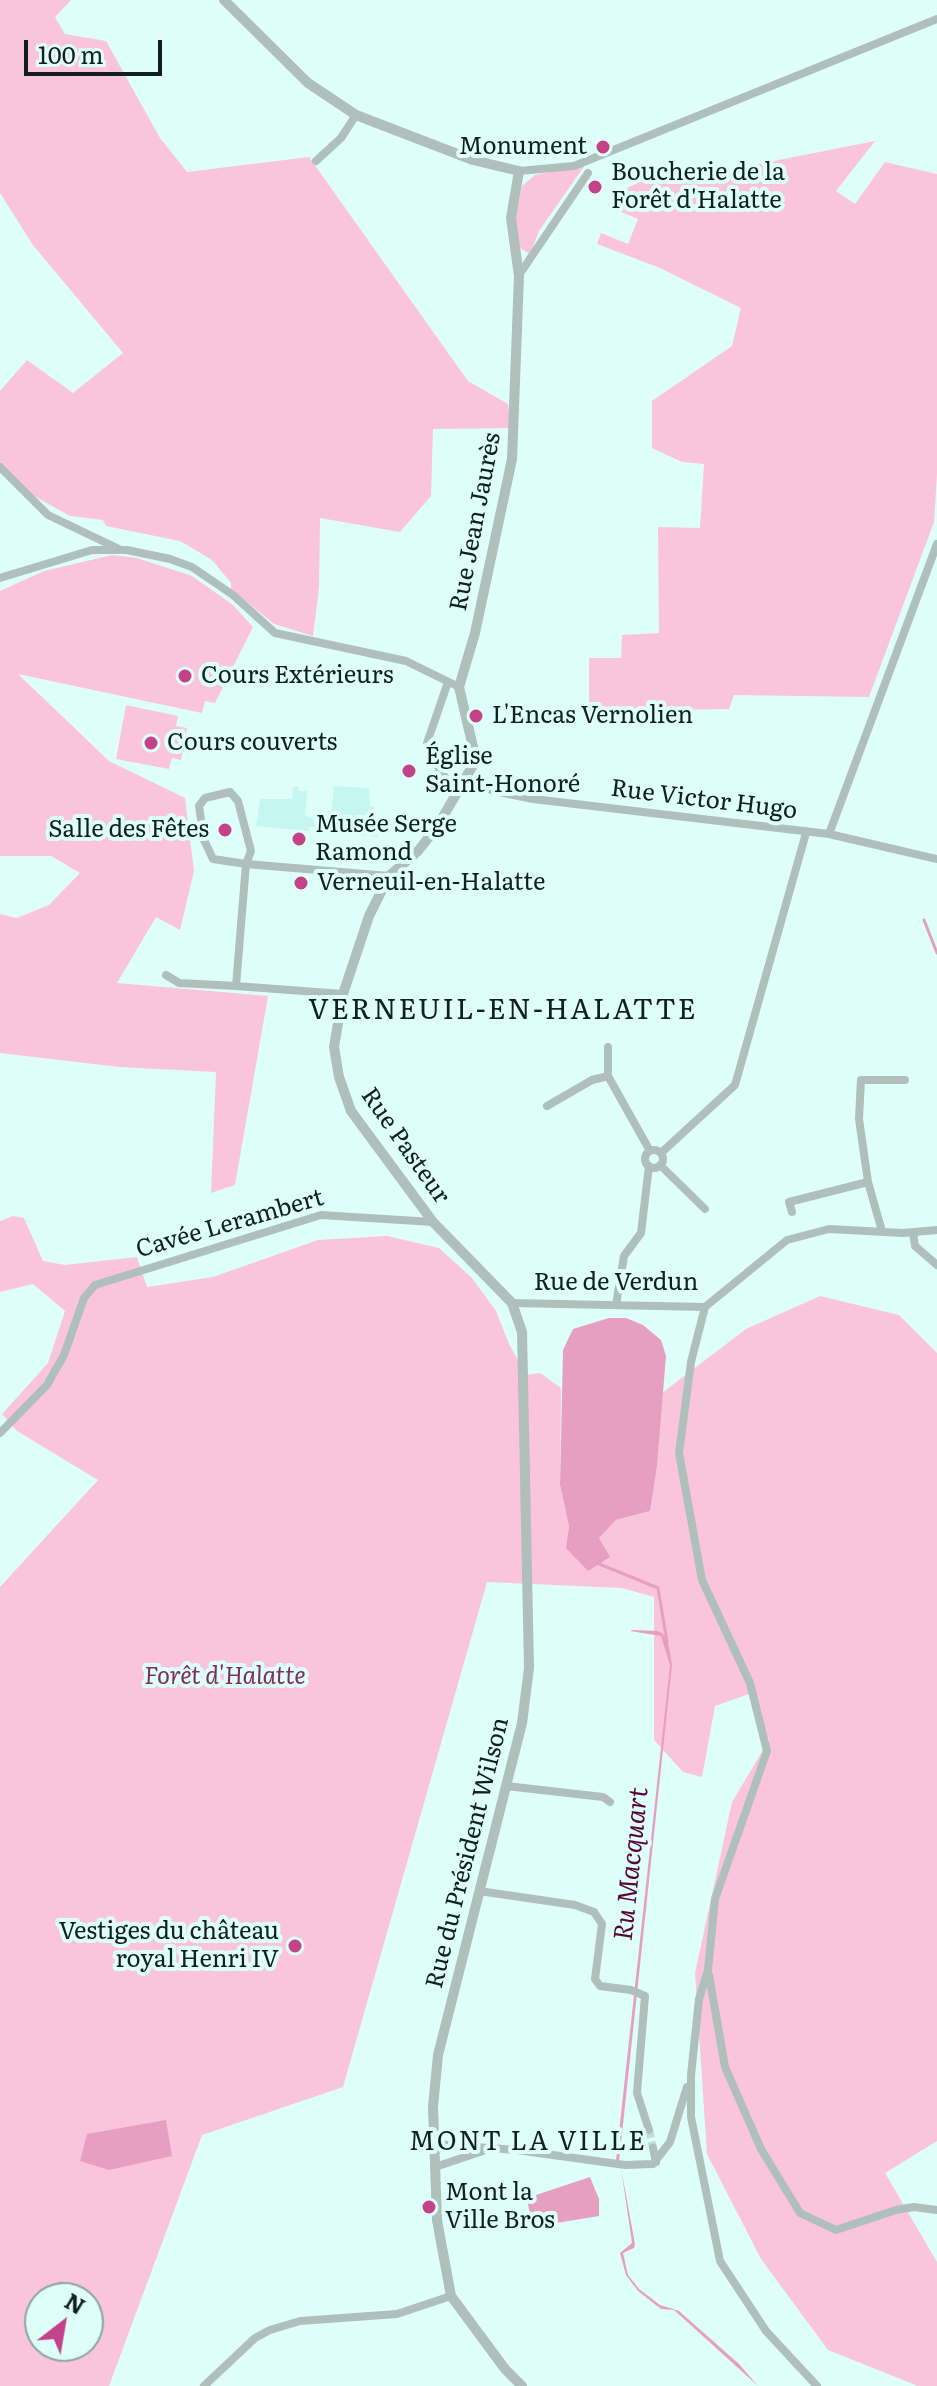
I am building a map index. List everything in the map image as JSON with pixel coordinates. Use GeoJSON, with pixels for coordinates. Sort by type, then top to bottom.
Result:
{"type":"FeatureCollection","features":[{"type":"Feature","properties":{"kind":"street"},"geometry":{"type":"LineString","coordinates":[[224,0],[308,83],[356,115],[473,160],[519,171],[574,166],[937,19]]}},
{"type":"Feature","properties":{"kind":"street"},"geometry":{"type":"LineString","coordinates":[[316,161],[341,138],[356,115]]}},
{"type":"Feature","properties":{"kind":"street","name":"Rue Jean Jaurès"},"geometry":{"type":"LineString","coordinates":[[459,687],[475,635],[512,459],[519,276],[511,218],[519,171]]}},
{"type":"Feature","properties":{"kind":"street"},"geometry":{"type":"LineString","coordinates":[[519,276],[588,173]]}},
{"type":"Feature","properties":{"kind":"street"},"geometry":{"type":"LineString","coordinates":[[0,467],[48,515],[119,550]]}},
{"type":"Feature","properties":{"kind":"street"},"geometry":{"type":"LineString","coordinates":[[829,834],[937,544]]}},
{"type":"Feature","properties":{"kind":"street"},"geometry":{"type":"LineString","coordinates":[[0,578],[76,553],[119,550],[170,559],[192,567],[233,595],[275,633],[406,661],[459,687],[476,748],[476,760],[468,779]]}},
{"type":"Feature","properties":{"kind":"street"},"geometry":{"type":"LineString","coordinates":[[448,682],[427,743],[441,773],[459,792]]}},
{"type":"Feature","properties":{"kind":"street","name":"Rue Victor Hugo"},"geometry":{"type":"LineString","coordinates":[[468,779],[494,791],[533,799],[829,834],[937,859]]}},
{"type":"Feature","properties":{"kind":"street","name":"Rue Pasteur"},"geometry":{"type":"LineString","coordinates":[[468,779],[418,851],[389,876],[359,942],[343,994],[334,1047],[344,1093],[367,1134],[433,1222],[512,1303]]}},
{"type":"Feature","properties":{"kind":"street"},"geometry":{"type":"LineString","coordinates":[[236,986],[246,864],[251,851],[238,801],[230,792],[205,798],[199,806],[204,840],[213,859],[246,864],[389,876]]}},
{"type":"Feature","properties":{"kind":"street"},"geometry":{"type":"LineString","coordinates":[[660,1165],[661,1153],[735,1085],[806,833]]}},
{"type":"Feature","properties":{"kind":"street"},"geometry":{"type":"LineString","coordinates":[[166,975],[179,983],[343,994]]}},
{"type":"Feature","properties":{"kind":"street"},"geometry":{"type":"LineString","coordinates":[[608,1047],[608,1076],[650,1151]]}},
{"type":"Feature","properties":{"kind":"street"},"geometry":{"type":"LineString","coordinates":[[547,1106],[592,1080],[608,1076]]}},
{"type":"Feature","properties":{"kind":"street"},"geometry":{"type":"LineString","coordinates":[[882,1231],[868,1182],[859,1119],[861,1080],[905,1080]]}},
{"type":"Feature","properties":{"kind":"street"},"geometry":{"type":"LineString","coordinates":[[650,1151],[661,1153]]}},
{"type":"Feature","properties":{"kind":"street"},"geometry":{"type":"LineString","coordinates":[[616,1305],[624,1256],[641,1233],[649,1166],[645,1158],[650,1151]]}},
{"type":"Feature","properties":{"kind":"street"},"geometry":{"type":"LineString","coordinates":[[649,1166],[660,1165],[705,1209]]}},
{"type":"Feature","properties":{"kind":"street"},"geometry":{"type":"LineString","coordinates":[[792,1212],[789,1202],[868,1182]]}},
{"type":"Feature","properties":{"kind":"street","name":"Cavée Lerambert"},"geometry":{"type":"LineString","coordinates":[[0,1433],[47,1385],[64,1355],[89,1290],[170,1260],[321,1215],[433,1222]]}},
{"type":"Feature","properties":{"kind":"street","name":"Rue de Verdun"},"geometry":{"type":"LineString","coordinates":[[512,1303],[705,1307],[787,1240],[829,1229],[913,1233],[937,1230]]}},
{"type":"Feature","properties":{"kind":"street"},"geometry":{"type":"LineString","coordinates":[[913,1233],[915,1246],[937,1265]]}},
{"type":"Feature","properties":{"kind":"street","name":"Rue du Président Wilson"},"geometry":{"type":"LineString","coordinates":[[512,1303],[522,1332],[529,1668],[522,1723],[438,2055],[433,2107],[437,2220],[451,2296],[522,2386]]}},
{"type":"Feature","properties":{"kind":"street"},"geometry":{"type":"LineString","coordinates":[[705,1307],[691,1362],[679,1453],[702,1580],[750,1683],[767,1751],[715,1899],[708,1970],[699,1999],[691,2075],[691,2117],[720,2261],[766,2331],[817,2386]]}},
{"type":"Feature","properties":{"kind":"street"},"geometry":{"type":"LineString","coordinates":[[506,1786],[603,1797],[610,1802]]}},
{"type":"Feature","properties":{"kind":"street"},"geometry":{"type":"LineString","coordinates":[[479,1891],[575,1905],[594,1912],[602,1924],[595,1979],[600,1986],[631,1990],[645,1996],[637,2093],[649,2130]]}},
{"type":"Feature","properties":{"kind":"street"},"geometry":{"type":"LineString","coordinates":[[708,1970],[725,2067],[761,2149],[800,2213],[836,2230],[896,2210],[914,2207],[937,2210]]}},
{"type":"Feature","properties":{"kind":"street"},"geometry":{"type":"LineString","coordinates":[[434,2144],[517,2150],[625,2165],[656,2162],[670,2142],[691,2075]]}},
{"type":"Feature","properties":{"kind":"street"},"geometry":{"type":"LineString","coordinates":[[653,2148],[656,2162]]}},
{"type":"Feature","properties":{"kind":"street"},"geometry":{"type":"LineString","coordinates":[[435,2167],[485,2150]]}},
{"type":"Feature","properties":{"kind":"street"},"geometry":{"type":"LineString","coordinates":[[204,2386],[255,2338],[270,2330],[300,2321],[397,2314],[451,2296]]}},
{"type":"Feature","properties":{"kind":"shaded area"},"geometry":{"type":"Polygon","coordinates":[[[298,786],[299,791],[307,791],[305,816],[315,818],[314,827],[309,827],[309,831],[256,826],[260,799],[292,799],[293,787],[298,786]]]}},
{"type":"Feature","properties":{"kind":"shaded area"},"geometry":{"type":"Polygon","coordinates":[[[334,786],[369,788],[378,837],[325,832],[325,828],[320,828],[321,818],[331,819],[334,786]]]}},
{"type":"Feature","properties":{"kind":"shaded area"},"geometry":{"type":"Polygon","coordinates":[[[609,1318],[626,1318],[643,1325],[661,1340],[666,1356],[657,1465],[650,1511],[616,1520],[599,1538],[610,1557],[588,1571],[566,1548],[569,1526],[560,1485],[563,1350],[573,1329],[609,1318]]]}},
{"type":"Feature","properties":{"kind":"shaded area"},"geometry":{"type":"Polygon","coordinates":[[[630,1631],[663,1634],[668,1642],[672,1665],[619,2162],[616,2160],[670,1665],[661,1636],[630,1631]]]}},
{"type":"Feature","properties":{"kind":"shaded area"},"geometry":{"type":"Polygon","coordinates":[[[166,2120],[172,2156],[109,2170],[80,2161],[87,2134],[166,2120]]]}},
{"type":"Feature","properties":{"kind":"shaded area"},"geometry":{"type":"Polygon","coordinates":[[[621,2168],[635,2244],[634,2248],[623,2253],[628,2275],[639,2289],[660,2305],[679,2311],[739,2364],[758,2386],[674,2310],[661,2309],[638,2291],[626,2275],[620,2253],[632,2243],[621,2168]]]}},
{"type":"Feature","properties":{"kind":"shaded area"},"geometry":{"type":"Polygon","coordinates":[[[590,2177],[599,2199],[599,2216],[532,2227],[527,2198],[590,2177]]]}},
{"type":"Feature","properties":{"kind":"green space"},"geometry":{"type":"Polygon","coordinates":[[[0,0],[71,0],[55,17],[65,34],[106,41],[160,138],[187,172],[309,157],[468,381],[508,404],[511,428],[433,429],[431,496],[400,532],[320,518],[319,588],[313,636],[274,624],[231,589],[231,583],[212,560],[180,541],[106,526],[103,520],[70,516],[25,491],[0,462],[0,391],[27,360],[73,393],[123,353],[33,245],[0,193],[0,0]]]}},
{"type":"Feature","properties":{"kind":"green space"},"geometry":{"type":"Polygon","coordinates":[[[875,141],[836,191],[855,204],[885,162],[937,174],[937,474],[934,522],[869,697],[734,695],[729,709],[589,711],[589,658],[621,658],[622,635],[659,633],[658,527],[700,528],[704,464],[682,462],[652,448],[652,401],[732,346],[741,308],[660,268],[597,244],[601,233],[628,244],[638,219],[607,206],[623,190],[639,182],[723,171],[875,141]]]}},
{"type":"Feature","properties":{"kind":"green space"},"geometry":{"type":"Polygon","coordinates":[[[585,165],[539,231],[530,254],[520,248],[515,220],[522,186],[535,175],[585,165]]]}},
{"type":"Feature","properties":{"kind":"green space"},"geometry":{"type":"Polygon","coordinates":[[[112,555],[137,558],[192,576],[233,605],[253,627],[215,703],[205,701],[202,713],[18,674],[109,761],[185,798],[194,871],[180,930],[156,917],[117,983],[268,996],[235,1185],[211,1193],[216,1072],[119,1067],[0,1053],[0,914],[17,918],[49,905],[80,873],[51,856],[0,856],[0,591],[44,571],[112,555]]]}},
{"type":"Feature","properties":{"kind":"green space","name":"Cours couverts"},"geometry":{"type":"Polygon","coordinates":[[[126,705],[178,716],[176,726],[187,728],[181,760],[172,758],[169,769],[116,759],[126,705]]]}},
{"type":"Feature","properties":{"kind":"green space","name":"Forêt d'Halatte"},"geometry":{"type":"Polygon","coordinates":[[[13,1216],[24,1218],[43,1261],[65,1265],[137,1257],[147,1287],[213,1277],[318,1240],[387,1236],[439,1248],[472,1278],[496,1311],[526,1375],[540,1373],[561,1388],[560,1485],[569,1526],[566,1548],[599,1538],[616,1520],[650,1511],[662,1393],[746,1329],[820,1296],[899,1315],[937,1353],[937,2141],[885,2173],[937,2262],[937,2386],[918,2386],[828,2350],[761,2259],[707,2154],[695,1973],[732,1802],[769,1740],[749,1694],[715,1706],[702,1777],[683,1772],[654,1740],[654,1597],[622,1588],[487,1582],[343,2087],[202,2135],[109,2386],[0,2386],[0,1587],[98,1480],[17,1431],[2,1414],[48,1363],[65,1311],[33,1284],[0,1292],[0,1221],[13,1216]]]}},
{"type":"Feature","properties":{"kind":"waterway","name":"Ru Macquart"},"geometry":{"type":"LineString","coordinates":[[924,920],[937,953]]}},
{"type":"Feature","properties":{"kind":"waterway","name":"Ru Macquart"},"geometry":{"type":"LineString","coordinates":[[597,1563],[658,1588],[667,1642]]}},
{"type":"Feature","properties":{"kind":"tunnel"},"geometry":{"type":"LineString","coordinates":[[649,2130],[653,2148]]}},
{"type":"Feature","properties":{"kind":"place","name":"Monument"},"geometry":{"type":"Point","coordinates":[603,147]}},
{"type":"Feature","properties":{"kind":"place","name":"Boucherie de la Forêt d'Halatte"},"geometry":{"type":"Point","coordinates":[595,187]}},
{"type":"Feature","properties":{"kind":"place","name":"Cours Extérieurs"},"geometry":{"type":"Point","coordinates":[185,676]}},
{"type":"Feature","properties":{"kind":"place","name":"L'Encas Vernolien"},"geometry":{"type":"Point","coordinates":[476,716]}},
{"type":"Feature","properties":{"kind":"place","name":"Cours couverts"},"geometry":{"type":"Point","coordinates":[151,743]}},
{"type":"Feature","properties":{"kind":"place","name":"Église Saint-Honoré"},"geometry":{"type":"Point","coordinates":[409,771]}},
{"type":"Feature","properties":{"kind":"place","name":"Salle des Fêtes"},"geometry":{"type":"Point","coordinates":[225,830]}},
{"type":"Feature","properties":{"kind":"place","name":"Musée Serge Ramond"},"geometry":{"type":"Point","coordinates":[299,839]}},
{"type":"Feature","properties":{"kind":"place","name":"Verneuil-en-Halatte"},"geometry":{"type":"Point","coordinates":[301,883]}},
{"type":"Feature","properties":{"kind":"place","name":"Vestiges du château royal Henri IV"},"geometry":{"type":"Point","coordinates":[295,1946]}},
{"type":"Feature","properties":{"kind":"place","name":"Mont la Ville Bros"},"geometry":{"type":"Point","coordinates":[429,2207]}},
{"type":"Feature","properties":{"kind":"district","name":"VERNEUIL-EN-HALATTE"},"geometry":{"type":"Point","coordinates":[503,1011]}},
{"type":"Feature","properties":{"kind":"district","name":"MONT LA VILLE"},"geometry":{"type":"Point","coordinates":[528,2142]}}]}
